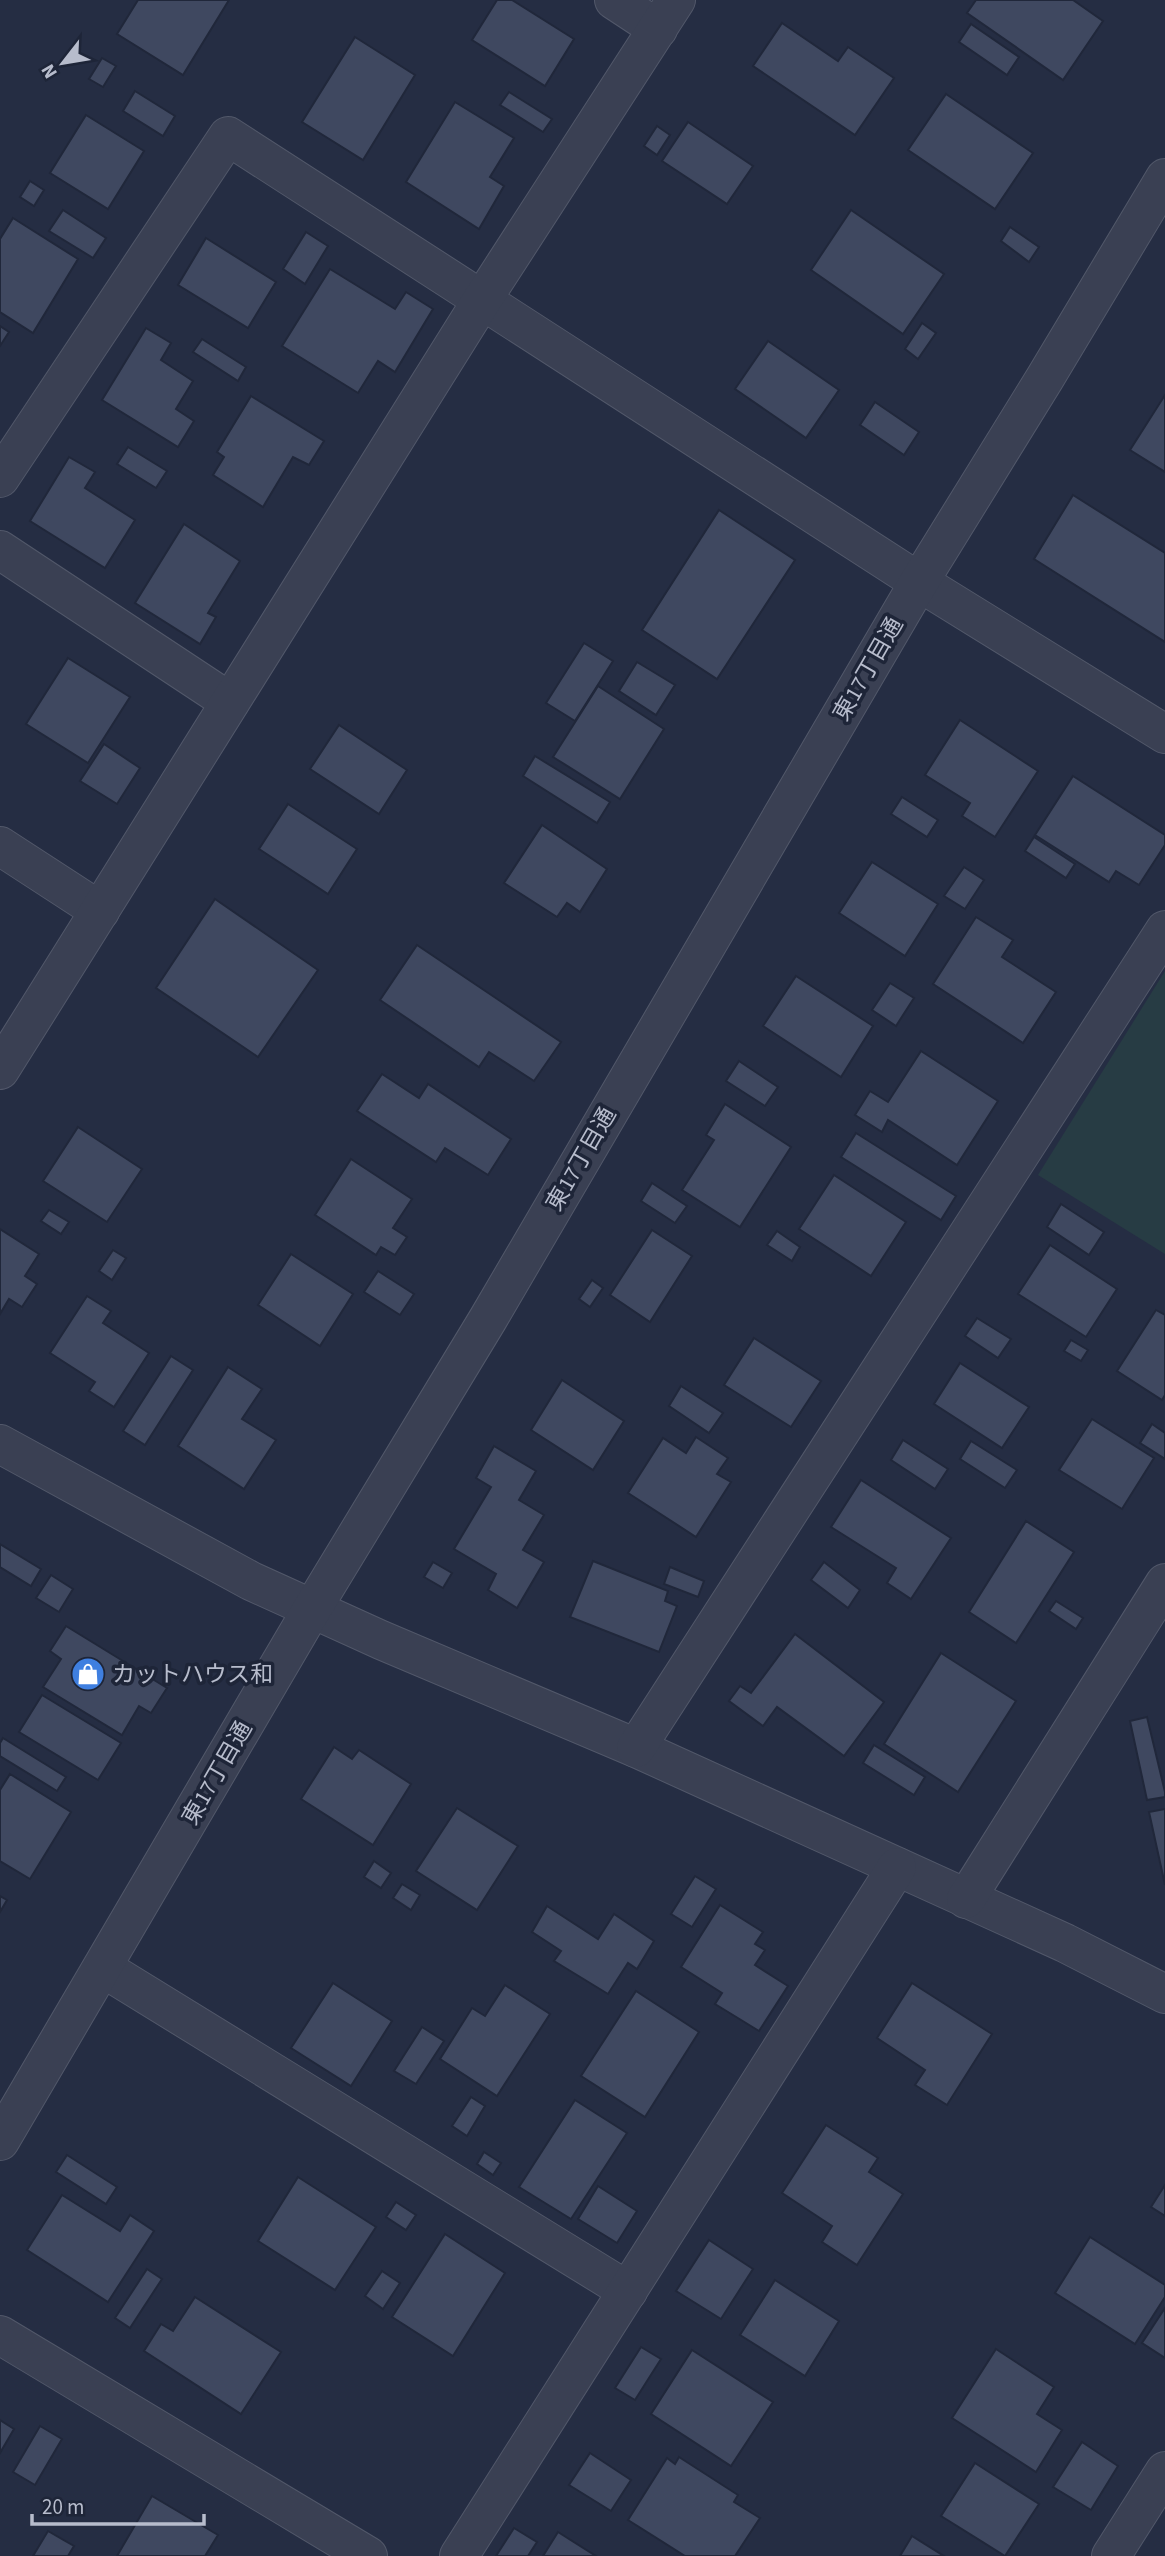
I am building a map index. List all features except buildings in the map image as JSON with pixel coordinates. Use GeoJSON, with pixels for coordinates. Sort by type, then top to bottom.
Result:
{"type":"FeatureCollection","features":[{"type":"Feature","properties":{"kind":"street"},"geometry":{"type":"LineString","coordinates":[[0,1070],[482,300],[667,14],[614,0]]}},
{"type":"Feature","properties":{"kind":"street"},"geometry":{"type":"LineString","coordinates":[[0,478],[228,136],[919,582],[1165,734]]}},
{"type":"Feature","properties":{"kind":"street","name":"東17丁目通"},"geometry":{"type":"LineString","coordinates":[[0,2141],[312,1609],[488,1320],[919,582],[1165,178]]}},
{"type":"Feature","properties":{"kind":"street"},"geometry":{"type":"LineString","coordinates":[[0,550],[230,702]]}},
{"type":"Feature","properties":{"kind":"street"},"geometry":{"type":"LineString","coordinates":[[0,846],[100,911]]}},
{"type":"Feature","properties":{"kind":"street"},"geometry":{"type":"LineString","coordinates":[[636,1748],[1165,930]]}},
{"type":"Feature","properties":{"kind":"street"},"geometry":{"type":"LineString","coordinates":[[0,1444],[251,1581],[636,1748],[1066,1943],[1165,1994]]}},
{"type":"Feature","properties":{"kind":"street"},"geometry":{"type":"LineString","coordinates":[[966,1899],[1165,1583]]}},
{"type":"Feature","properties":{"kind":"street"},"geometry":{"type":"LineString","coordinates":[[459,2556],[897,1867]]}},
{"type":"Feature","properties":{"kind":"street"},"geometry":{"type":"LineString","coordinates":[[103,1968],[628,2291]]}},
{"type":"Feature","properties":{"kind":"street"},"geometry":{"type":"LineString","coordinates":[[0,2335],[368,2556]]}},
{"type":"Feature","properties":{"kind":"street"},"geometry":{"type":"LineString","coordinates":[[1111,2556],[1165,2471]]}},
{"type":"Feature","properties":{"kind":"shaded area"},"geometry":{"type":"Polygon","coordinates":[[[1165,971],[1165,1254],[1038,1175],[1165,971]]]}},
{"type":"Feature","properties":{"kind":"place","name":"カットハウス和"},"geometry":{"type":"Point","coordinates":[88,1674]}}]}
